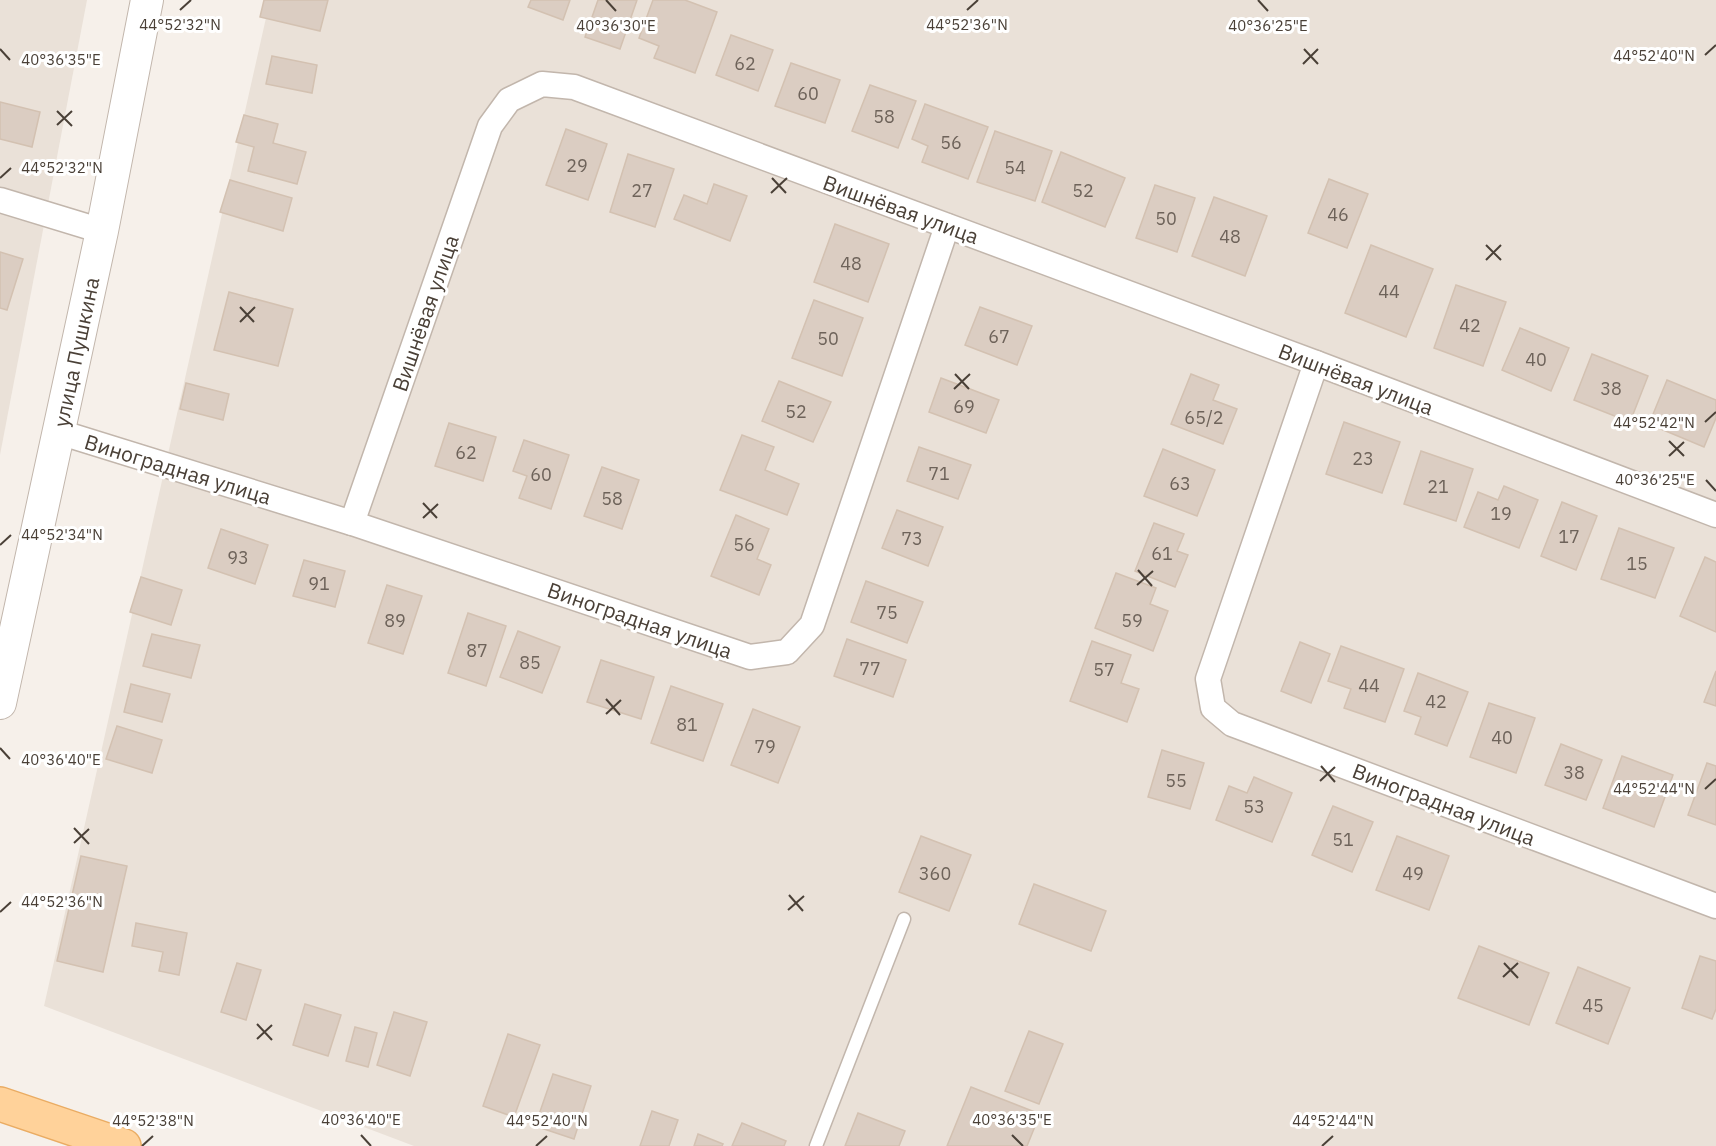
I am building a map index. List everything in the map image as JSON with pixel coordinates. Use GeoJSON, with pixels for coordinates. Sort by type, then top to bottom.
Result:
{"type":"FeatureCollection","features":[{"type":"Feature","properties":{"kind":"main road"},"geometry":{"type":"LineString","coordinates":[[0,1104],[124,1146]]}},
{"type":"Feature","properties":{"kind":"street","name":"улица Пушкина"},"geometry":{"type":"LineString","coordinates":[[0,703],[7,644],[59,432],[102,231],[147,0]]}},
{"type":"Feature","properties":{"kind":"street","name":"Вишнёвая улица"},"geometry":{"type":"LineString","coordinates":[[352,523],[490,126],[509,100],[542,84],[574,87],[1716,514]]}},
{"type":"Feature","properties":{"kind":"street"},"geometry":{"type":"LineString","coordinates":[[0,200],[102,231]]}},
{"type":"Feature","properties":{"kind":"street","name":"Виноградная улица"},"geometry":{"type":"LineString","coordinates":[[59,432],[352,523],[750,657],[787,652],[812,625],[947,226]]}},
{"type":"Feature","properties":{"kind":"street","name":"Виноградная улица"},"geometry":{"type":"LineString","coordinates":[[1316,363],[1208,679],[1213,708],[1232,724],[1716,906]]}},
{"type":"Feature","properties":{"kind":"lane"},"geometry":{"type":"LineString","coordinates":[[816,1146],[904,919]]}},
{"type":"Feature","properties":{"kind":"shaded area"},"geometry":{"type":"Polygon","coordinates":[[[0,0],[87,0],[0,455],[0,0]]]}},
{"type":"Feature","properties":{"kind":"shaded area"},"geometry":{"type":"Polygon","coordinates":[[[270,0],[1716,0],[1716,1146],[414,1146],[44,1006],[270,0]]]}},
{"type":"Feature","properties":{"kind":"building"},"geometry":{"type":"Polygon","coordinates":[[[264,0],[328,0],[320,31],[260,17],[264,0]]]}},
{"type":"Feature","properties":{"kind":"building"},"geometry":{"type":"Polygon","coordinates":[[[531,0],[570,0],[563,20],[528,7],[531,0]]]}},
{"type":"Feature","properties":{"kind":"building"},"geometry":{"type":"Polygon","coordinates":[[[598,0],[637,0],[620,49],[585,37],[598,0]]]}},
{"type":"Feature","properties":{"kind":"building"},"geometry":{"type":"Polygon","coordinates":[[[653,0],[685,0],[717,12],[695,73],[654,58],[659,46],[639,38],[653,0]]]}},
{"type":"Feature","properties":{"kind":"building"},"geometry":{"type":"Polygon","coordinates":[[[731,35],[773,50],[758,91],[716,75],[731,35]]]}},
{"type":"Feature","properties":{"kind":"building"},"geometry":{"type":"Polygon","coordinates":[[[272,56],[317,65],[312,93],[266,84],[272,56]]]}},
{"type":"Feature","properties":{"kind":"building"},"geometry":{"type":"Polygon","coordinates":[[[791,63],[840,80],[825,123],[775,106],[791,63]]]}},
{"type":"Feature","properties":{"kind":"building"},"geometry":{"type":"Polygon","coordinates":[[[870,85],[916,101],[898,148],[852,131],[870,85]]]}},
{"type":"Feature","properties":{"kind":"building"},"geometry":{"type":"Polygon","coordinates":[[[0,102],[40,112],[32,147],[0,139],[0,102]]]}},
{"type":"Feature","properties":{"kind":"building"},"geometry":{"type":"Polygon","coordinates":[[[925,104],[988,127],[968,179],[922,162],[928,146],[912,139],[925,104]]]}},
{"type":"Feature","properties":{"kind":"building"},"geometry":{"type":"Polygon","coordinates":[[[244,115],[278,124],[273,143],[306,152],[297,184],[248,171],[254,147],[236,142],[244,115]]]}},
{"type":"Feature","properties":{"kind":"building"},"geometry":{"type":"Polygon","coordinates":[[[566,129],[607,144],[588,200],[546,185],[566,129]]]}},
{"type":"Feature","properties":{"kind":"building"},"geometry":{"type":"Polygon","coordinates":[[[995,131],[1052,151],[1035,201],[977,182],[995,131]]]}},
{"type":"Feature","properties":{"kind":"building"},"geometry":{"type":"Polygon","coordinates":[[[1061,152],[1125,178],[1105,227],[1042,202],[1061,152]]]}},
{"type":"Feature","properties":{"kind":"building"},"geometry":{"type":"Polygon","coordinates":[[[628,154],[674,169],[655,227],[610,212],[628,154]]]}},
{"type":"Feature","properties":{"kind":"building"},"geometry":{"type":"Polygon","coordinates":[[[1329,179],[1368,194],[1347,248],[1308,233],[1329,179]]]}},
{"type":"Feature","properties":{"kind":"building"},"geometry":{"type":"Polygon","coordinates":[[[230,180],[292,198],[283,231],[220,212],[230,180]]]}},
{"type":"Feature","properties":{"kind":"building"},"geometry":{"type":"Polygon","coordinates":[[[714,184],[747,196],[730,241],[674,219],[684,195],[707,204],[714,184]]]}},
{"type":"Feature","properties":{"kind":"building"},"geometry":{"type":"Polygon","coordinates":[[[1155,185],[1195,198],[1177,252],[1136,238],[1155,185]]]}},
{"type":"Feature","properties":{"kind":"building"},"geometry":{"type":"Polygon","coordinates":[[[1214,197],[1267,216],[1245,276],[1192,256],[1214,197]]]}},
{"type":"Feature","properties":{"kind":"building"},"geometry":{"type":"Polygon","coordinates":[[[835,224],[889,244],[868,302],[814,282],[835,224]]]}},
{"type":"Feature","properties":{"kind":"building"},"geometry":{"type":"Polygon","coordinates":[[[1371,245],[1433,269],[1406,337],[1345,313],[1371,245]]]}},
{"type":"Feature","properties":{"kind":"building"},"geometry":{"type":"Polygon","coordinates":[[[0,252],[23,259],[7,310],[0,308],[0,252]]]}},
{"type":"Feature","properties":{"kind":"building"},"geometry":{"type":"Polygon","coordinates":[[[1456,285],[1506,302],[1483,366],[1434,348],[1456,285]]]}},
{"type":"Feature","properties":{"kind":"building"},"geometry":{"type":"Polygon","coordinates":[[[229,292],[293,309],[278,366],[214,350],[229,292]]]}},
{"type":"Feature","properties":{"kind":"building"},"geometry":{"type":"Polygon","coordinates":[[[814,300],[863,318],[842,376],[792,358],[814,300]]]}},
{"type":"Feature","properties":{"kind":"building"},"geometry":{"type":"Polygon","coordinates":[[[980,307],[1032,326],[1017,365],[965,345],[980,307]]]}},
{"type":"Feature","properties":{"kind":"building"},"geometry":{"type":"Polygon","coordinates":[[[1520,328],[1569,348],[1551,391],[1502,370],[1520,328]]]}},
{"type":"Feature","properties":{"kind":"building"},"geometry":{"type":"Polygon","coordinates":[[[1592,354],[1648,376],[1630,422],[1574,400],[1592,354]]]}},
{"type":"Feature","properties":{"kind":"building"},"geometry":{"type":"Polygon","coordinates":[[[1191,374],[1219,385],[1213,400],[1237,409],[1223,444],[1171,424],[1191,374]]]}},
{"type":"Feature","properties":{"kind":"building"},"geometry":{"type":"Polygon","coordinates":[[[941,378],[999,400],[986,433],[929,412],[941,378]]]}},
{"type":"Feature","properties":{"kind":"building"},"geometry":{"type":"Polygon","coordinates":[[[1667,380],[1716,400],[1716,418],[1704,447],[1649,424],[1667,380]]]}},
{"type":"Feature","properties":{"kind":"building"},"geometry":{"type":"Polygon","coordinates":[[[779,381],[831,402],[813,442],[762,421],[779,381]]]}},
{"type":"Feature","properties":{"kind":"building"},"geometry":{"type":"Polygon","coordinates":[[[186,383],[229,394],[223,420],[180,409],[186,383]]]}},
{"type":"Feature","properties":{"kind":"building"},"geometry":{"type":"Polygon","coordinates":[[[1344,422],[1400,442],[1382,493],[1326,474],[1344,422]]]}},
{"type":"Feature","properties":{"kind":"building"},"geometry":{"type":"Polygon","coordinates":[[[449,423],[496,437],[483,481],[435,466],[449,423]]]}},
{"type":"Feature","properties":{"kind":"building"},"geometry":{"type":"Polygon","coordinates":[[[742,435],[774,447],[765,470],[799,484],[787,515],[720,490],[742,435]]]}},
{"type":"Feature","properties":{"kind":"building"},"geometry":{"type":"Polygon","coordinates":[[[524,440],[569,455],[551,509],[519,498],[527,476],[513,471],[524,440]]]}},
{"type":"Feature","properties":{"kind":"building"},"geometry":{"type":"Polygon","coordinates":[[[919,447],[971,465],[958,499],[907,481],[919,447]]]}},
{"type":"Feature","properties":{"kind":"building"},"geometry":{"type":"Polygon","coordinates":[[[1163,449],[1215,470],[1197,516],[1144,496],[1163,449]]]}},
{"type":"Feature","properties":{"kind":"building"},"geometry":{"type":"Polygon","coordinates":[[[1421,451],[1473,469],[1456,521],[1404,504],[1421,451]]]}},
{"type":"Feature","properties":{"kind":"building"},"geometry":{"type":"Polygon","coordinates":[[[602,467],[639,480],[622,529],[584,516],[602,467]]]}},
{"type":"Feature","properties":{"kind":"building"},"geometry":{"type":"Polygon","coordinates":[[[1504,486],[1538,500],[1519,548],[1464,527],[1478,492],[1498,500],[1504,486]]]}},
{"type":"Feature","properties":{"kind":"building"},"geometry":{"type":"Polygon","coordinates":[[[1562,502],[1597,516],[1576,570],[1541,556],[1562,502]]]}},
{"type":"Feature","properties":{"kind":"building"},"geometry":{"type":"Polygon","coordinates":[[[897,510],[943,527],[928,566],[882,548],[897,510]]]}},
{"type":"Feature","properties":{"kind":"building"},"geometry":{"type":"Polygon","coordinates":[[[736,515],[769,529],[757,559],[771,565],[759,595],[711,576],[736,515]]]}},
{"type":"Feature","properties":{"kind":"building"},"geometry":{"type":"Polygon","coordinates":[[[1154,523],[1184,534],[1177,551],[1188,555],[1175,587],[1135,571],[1154,523]]]}},
{"type":"Feature","properties":{"kind":"building"},"geometry":{"type":"Polygon","coordinates":[[[1619,528],[1674,548],[1655,598],[1601,579],[1619,528]]]}},
{"type":"Feature","properties":{"kind":"building"},"geometry":{"type":"Polygon","coordinates":[[[221,529],[268,545],[255,584],[208,568],[221,529]]]}},
{"type":"Feature","properties":{"kind":"building"},"geometry":{"type":"Polygon","coordinates":[[[1705,557],[1716,562],[1716,632],[1680,616],[1705,557]]]}},
{"type":"Feature","properties":{"kind":"building"},"geometry":{"type":"Polygon","coordinates":[[[304,560],[345,571],[335,607],[293,596],[304,560]]]}},
{"type":"Feature","properties":{"kind":"building"},"geometry":{"type":"Polygon","coordinates":[[[1116,573],[1156,588],[1150,604],[1168,611],[1153,651],[1095,628],[1116,573]]]}},
{"type":"Feature","properties":{"kind":"building"},"geometry":{"type":"Polygon","coordinates":[[[141,577],[182,590],[171,625],[130,612],[141,577]]]}},
{"type":"Feature","properties":{"kind":"building"},"geometry":{"type":"Polygon","coordinates":[[[866,581],[923,602],[907,643],[851,622],[866,581]]]}},
{"type":"Feature","properties":{"kind":"building"},"geometry":{"type":"Polygon","coordinates":[[[387,585],[422,596],[403,654],[368,643],[387,585]]]}},
{"type":"Feature","properties":{"kind":"building"},"geometry":{"type":"Polygon","coordinates":[[[468,613],[506,626],[486,686],[448,673],[468,613]]]}},
{"type":"Feature","properties":{"kind":"building"},"geometry":{"type":"Polygon","coordinates":[[[518,631],[560,647],[542,693],[500,677],[518,631]]]}},
{"type":"Feature","properties":{"kind":"building"},"geometry":{"type":"Polygon","coordinates":[[[152,634],[200,645],[191,678],[143,666],[152,634]]]}},
{"type":"Feature","properties":{"kind":"building"},"geometry":{"type":"Polygon","coordinates":[[[847,639],[906,660],[893,697],[834,676],[847,639]]]}},
{"type":"Feature","properties":{"kind":"building"},"geometry":{"type":"Polygon","coordinates":[[[1092,641],[1131,655],[1121,683],[1139,689],[1127,722],[1070,701],[1092,641]]]}},
{"type":"Feature","properties":{"kind":"building"},"geometry":{"type":"Polygon","coordinates":[[[1300,642],[1330,654],[1311,703],[1281,691],[1300,642]]]}},
{"type":"Feature","properties":{"kind":"building"},"geometry":{"type":"Polygon","coordinates":[[[1341,646],[1404,669],[1385,722],[1344,708],[1351,689],[1328,681],[1341,646]]]}},
{"type":"Feature","properties":{"kind":"building"},"geometry":{"type":"Polygon","coordinates":[[[601,660],[654,677],[641,719],[587,702],[601,660]]]}},
{"type":"Feature","properties":{"kind":"building"},"geometry":{"type":"Polygon","coordinates":[[[1716,671],[1716,706],[1704,702],[1716,671]]]}},
{"type":"Feature","properties":{"kind":"building"},"geometry":{"type":"Polygon","coordinates":[[[1418,673],[1468,692],[1447,746],[1415,734],[1421,717],[1404,711],[1418,673]]]}},
{"type":"Feature","properties":{"kind":"building"},"geometry":{"type":"Polygon","coordinates":[[[131,684],[170,694],[162,722],[124,712],[131,684]]]}},
{"type":"Feature","properties":{"kind":"building"},"geometry":{"type":"Polygon","coordinates":[[[671,686],[723,704],[703,761],[651,743],[671,686]]]}},
{"type":"Feature","properties":{"kind":"building"},"geometry":{"type":"Polygon","coordinates":[[[1489,703],[1535,718],[1516,773],[1470,757],[1489,703]]]}},
{"type":"Feature","properties":{"kind":"building"},"geometry":{"type":"Polygon","coordinates":[[[753,709],[800,727],[778,783],[731,765],[753,709]]]}},
{"type":"Feature","properties":{"kind":"building"},"geometry":{"type":"Polygon","coordinates":[[[117,726],[162,740],[152,773],[106,759],[117,726]]]}},
{"type":"Feature","properties":{"kind":"building"},"geometry":{"type":"Polygon","coordinates":[[[1561,744],[1602,760],[1586,800],[1545,785],[1561,744]]]}},
{"type":"Feature","properties":{"kind":"building"},"geometry":{"type":"Polygon","coordinates":[[[1162,750],[1204,763],[1190,809],[1148,797],[1162,750]]]}},
{"type":"Feature","properties":{"kind":"building"},"geometry":{"type":"Polygon","coordinates":[[[1622,756],[1673,775],[1654,827],[1603,808],[1622,756]]]}},
{"type":"Feature","properties":{"kind":"building"},"geometry":{"type":"Polygon","coordinates":[[[1707,763],[1716,766],[1716,825],[1688,815],[1707,763]]]}},
{"type":"Feature","properties":{"kind":"building"},"geometry":{"type":"Polygon","coordinates":[[[1254,777],[1292,793],[1272,842],[1216,820],[1229,786],[1247,793],[1254,777]]]}},
{"type":"Feature","properties":{"kind":"building"},"geometry":{"type":"Polygon","coordinates":[[[1333,806],[1373,822],[1352,872],[1312,855],[1333,806]]]}},
{"type":"Feature","properties":{"kind":"building"},"geometry":{"type":"Polygon","coordinates":[[[921,836],[971,855],[949,911],[899,892],[921,836]]]}},
{"type":"Feature","properties":{"kind":"building"},"geometry":{"type":"Polygon","coordinates":[[[1397,836],[1449,856],[1429,910],[1376,890],[1397,836]]]}},
{"type":"Feature","properties":{"kind":"building"},"geometry":{"type":"Polygon","coordinates":[[[81,856],[127,866],[103,972],[57,961],[81,856]]]}},
{"type":"Feature","properties":{"kind":"building"},"geometry":{"type":"Polygon","coordinates":[[[1034,884],[1106,911],[1091,951],[1019,924],[1034,884]]]}},
{"type":"Feature","properties":{"kind":"building"},"geometry":{"type":"Polygon","coordinates":[[[136,923],[187,933],[179,975],[159,971],[163,952],[132,946],[136,923]]]}},
{"type":"Feature","properties":{"kind":"building"},"geometry":{"type":"Polygon","coordinates":[[[1479,946],[1549,973],[1529,1025],[1458,998],[1479,946]]]}},
{"type":"Feature","properties":{"kind":"building"},"geometry":{"type":"Polygon","coordinates":[[[1700,956],[1716,961],[1716,1009],[1712,1019],[1682,1008],[1700,956]]]}},
{"type":"Feature","properties":{"kind":"building"},"geometry":{"type":"Polygon","coordinates":[[[237,963],[261,970],[246,1020],[221,1012],[237,963]]]}},
{"type":"Feature","properties":{"kind":"building"},"geometry":{"type":"Polygon","coordinates":[[[1578,967],[1630,988],[1608,1044],[1556,1023],[1578,967]]]}},
{"type":"Feature","properties":{"kind":"building"},"geometry":{"type":"Polygon","coordinates":[[[305,1004],[341,1015],[328,1056],[293,1045],[305,1004]]]}},
{"type":"Feature","properties":{"kind":"building"},"geometry":{"type":"Polygon","coordinates":[[[394,1012],[427,1022],[410,1076],[377,1065],[394,1012]]]}},
{"type":"Feature","properties":{"kind":"building"},"geometry":{"type":"Polygon","coordinates":[[[355,1027],[377,1033],[368,1067],[346,1061],[355,1027]]]}},
{"type":"Feature","properties":{"kind":"building"},"geometry":{"type":"Polygon","coordinates":[[[1029,1031],[1063,1044],[1039,1104],[1005,1091],[1029,1031]]]}},
{"type":"Feature","properties":{"kind":"building"},"geometry":{"type":"Polygon","coordinates":[[[508,1034],[540,1045],[514,1117],[483,1106],[508,1034]]]}},
{"type":"Feature","properties":{"kind":"building"},"geometry":{"type":"Polygon","coordinates":[[[553,1074],[591,1086],[574,1139],[535,1126],[553,1074]]]}},
{"type":"Feature","properties":{"kind":"building"},"geometry":{"type":"Polygon","coordinates":[[[971,1087],[1040,1114],[1027,1146],[947,1146],[971,1087]]]}},
{"type":"Feature","properties":{"kind":"building"},"geometry":{"type":"Polygon","coordinates":[[[652,1111],[678,1120],[669,1146],[640,1146],[652,1111]]]}},
{"type":"Feature","properties":{"kind":"building"},"geometry":{"type":"Polygon","coordinates":[[[858,1113],[905,1131],[899,1146],[845,1146],[858,1113]]]}},
{"type":"Feature","properties":{"kind":"building"},"geometry":{"type":"Polygon","coordinates":[[[742,1123],[786,1141],[784,1146],[732,1146],[742,1123]]]}},
{"type":"Feature","properties":{"kind":"building"},"geometry":{"type":"Polygon","coordinates":[[[698,1134],[723,1144],[722,1146],[694,1146],[698,1134]]]}}]}
